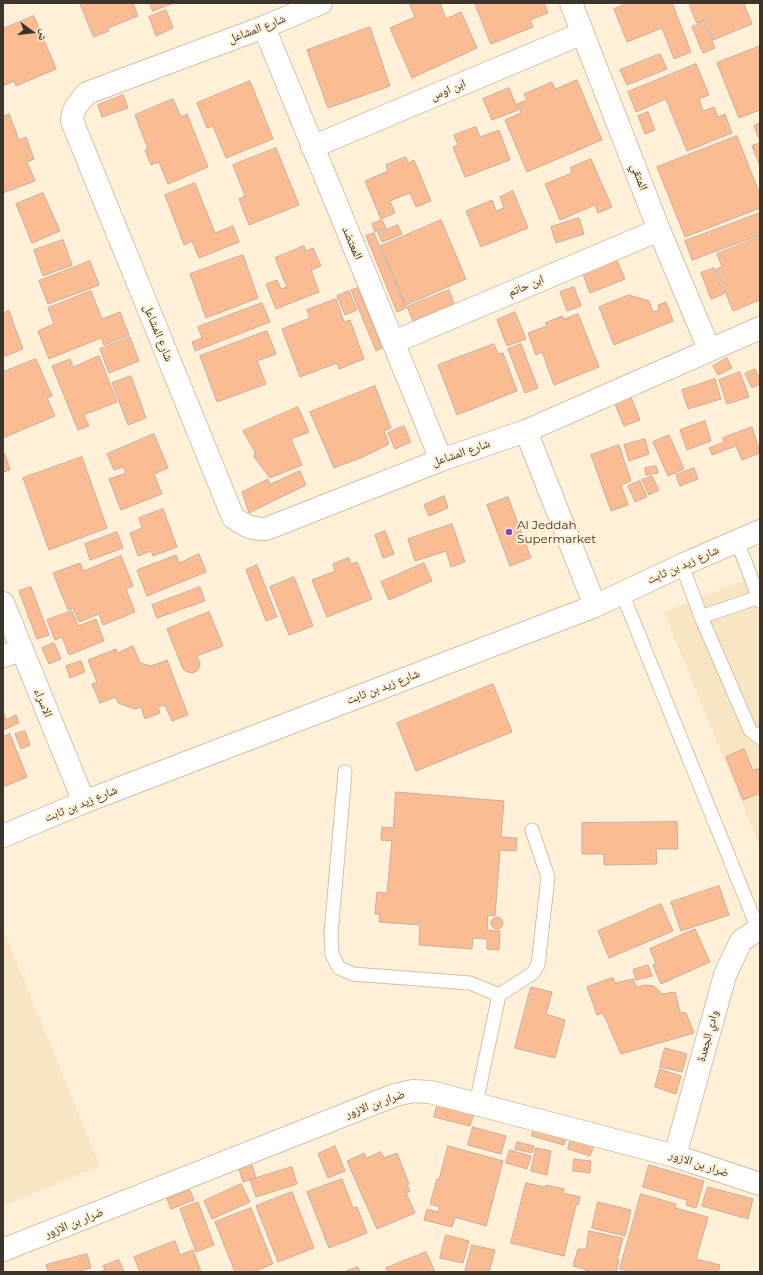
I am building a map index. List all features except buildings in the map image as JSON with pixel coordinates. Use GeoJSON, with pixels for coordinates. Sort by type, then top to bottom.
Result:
{"type":"FeatureCollection","features":[{"type":"Feature","properties":{"kind":"street","name":"شارع المشاعل"},"geometry":{"type":"LineString","coordinates":[[321,3],[264,27],[87,93],[75,107],[72,114],[72,121],[233,517],[242,525],[254,529],[266,529],[441,460],[526,431],[760,328]]}},
{"type":"Feature","properties":{"kind":"street","name":"المتقي"},"geometry":{"type":"LineString","coordinates":[[571,3],[659,230],[709,350]]}},
{"type":"Feature","properties":{"kind":"street","name":"المعتضد"},"geometry":{"type":"LineString","coordinates":[[264,27],[441,460]]}},
{"type":"Feature","properties":{"kind":"street","name":"ابن اوس"},"geometry":{"type":"LineString","coordinates":[[312,147],[583,33]]}},
{"type":"Feature","properties":{"kind":"street","name":"ابن حاتم"},"geometry":{"type":"LineString","coordinates":[[394,342],[659,230]]}},
{"type":"Feature","properties":{"kind":"street"},"geometry":{"type":"LineString","coordinates":[[526,431],[595,606]]}},
{"type":"Feature","properties":{"kind":"street","name":"شارع زيد بن ثابت"},"geometry":{"type":"LineString","coordinates":[[3,836],[84,802],[595,606],[682,564],[760,531]]}},
{"type":"Feature","properties":{"kind":"street","name":"الاسراء"},"geometry":{"type":"LineString","coordinates":[[3,603],[12,653],[84,802]]}},
{"type":"Feature","properties":{"kind":"street","name":"وادي الجعدة"},"geometry":{"type":"LineString","coordinates":[[675,1156],[725,975],[741,941],[759,928]]}},
{"type":"Feature","properties":{"kind":"street","name":"ضرار بن الازور"},"geometry":{"type":"LineString","coordinates":[[3,1250],[395,1095],[413,1091],[430,1092],[675,1156],[760,1184]]}},
{"type":"Feature","properties":{"kind":"lane"},"geometry":{"type":"LineString","coordinates":[[701,617],[759,599],[737,541]]}},
{"type":"Feature","properties":{"kind":"lane"},"geometry":{"type":"LineString","coordinates":[[682,564],[701,617],[750,730],[760,738]]}},
{"type":"Feature","properties":{"kind":"lane"},"geometry":{"type":"LineString","coordinates":[[622,593],[759,928]]}},
{"type":"Feature","properties":{"kind":"lane"},"geometry":{"type":"LineString","coordinates":[[345,772],[331,934],[332,954],[339,968],[353,974],[470,983],[499,995]]}},
{"type":"Feature","properties":{"kind":"lane"},"geometry":{"type":"LineString","coordinates":[[476,1104],[499,995],[533,973],[538,965],[541,954],[548,877],[532,830]]}},
{"type":"Feature","properties":{"kind":"shaded area"},"geometry":{"type":"Polygon","coordinates":[[[760,574],[760,847],[664,612],[760,574]]]}},
{"type":"Feature","properties":{"kind":"shaded area"},"geometry":{"type":"Polygon","coordinates":[[[3,929],[100,1166],[3,1206],[3,929]]]}},
{"type":"Feature","properties":{"kind":"place","name":"Al Jeddah Supermarket"},"geometry":{"type":"Point","coordinates":[509,532]}}]}
